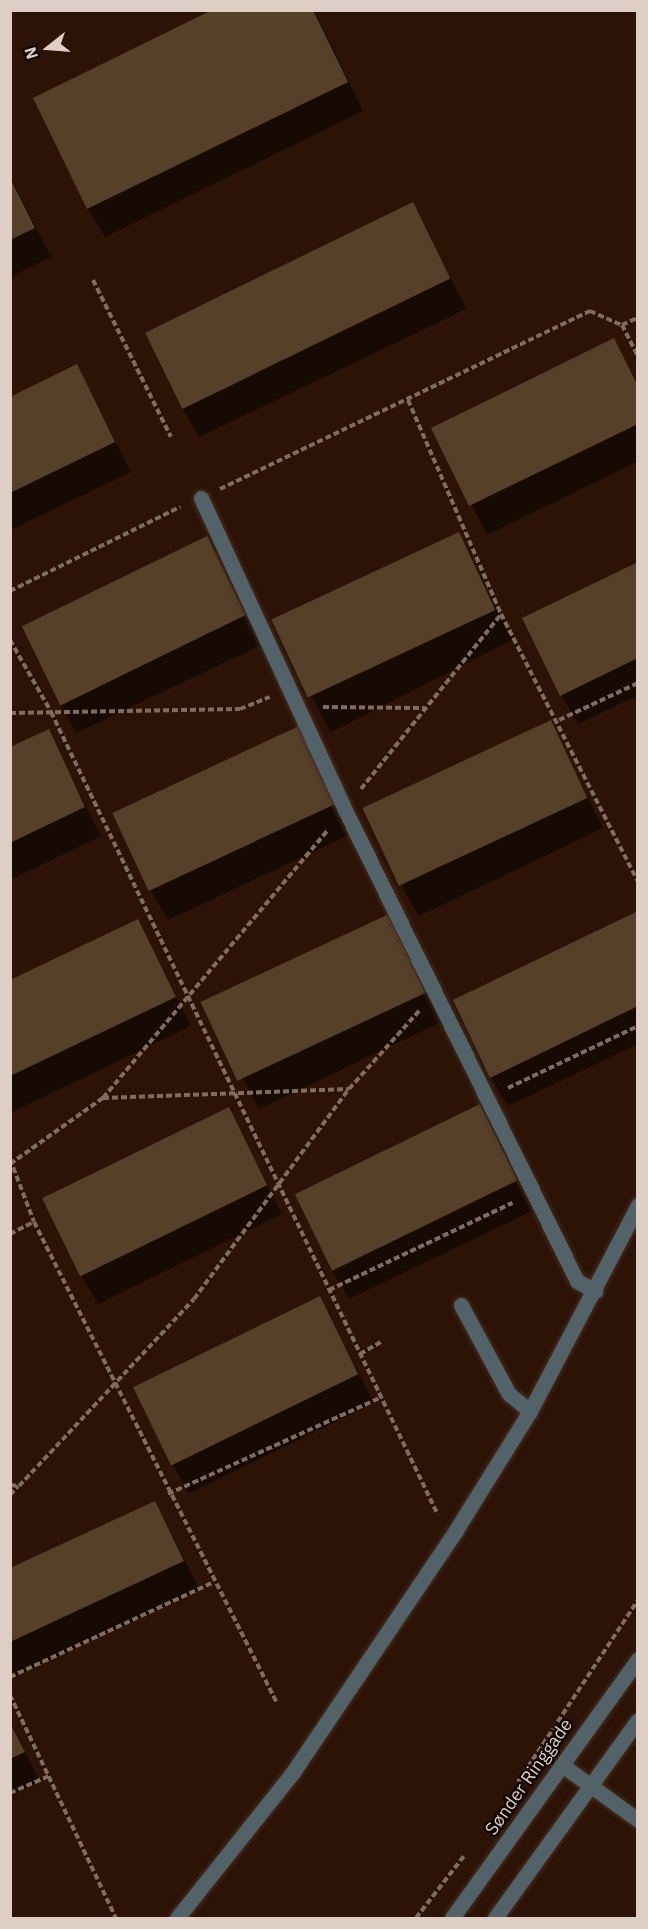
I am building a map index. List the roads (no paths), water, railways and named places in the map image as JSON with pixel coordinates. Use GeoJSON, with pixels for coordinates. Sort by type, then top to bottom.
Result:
{"type":"FeatureCollection","features":[{"type":"Feature","properties":{"kind":"street"},"geometry":{"type":"LineString","coordinates":[[201,498],[345,810],[437,990],[577,1281],[595,1291]]}},
{"type":"Feature","properties":{"kind":"street"},"geometry":{"type":"LineString","coordinates":[[177,1918],[293,1772],[456,1530],[530,1411],[595,1291],[638,1205]]}},
{"type":"Feature","properties":{"kind":"street"},"geometry":{"type":"LineString","coordinates":[[461,1305],[509,1394],[530,1411]]}},
{"type":"Feature","properties":{"kind":"street","name":"Sønder Ringgade"},"geometry":{"type":"LineString","coordinates":[[452,1918],[638,1659]]}},
{"type":"Feature","properties":{"kind":"street"},"geometry":{"type":"LineString","coordinates":[[495,1918],[638,1720]]}},
{"type":"Feature","properties":{"kind":"street"},"geometry":{"type":"LineString","coordinates":[[562,1764],[638,1820]]}}]}
